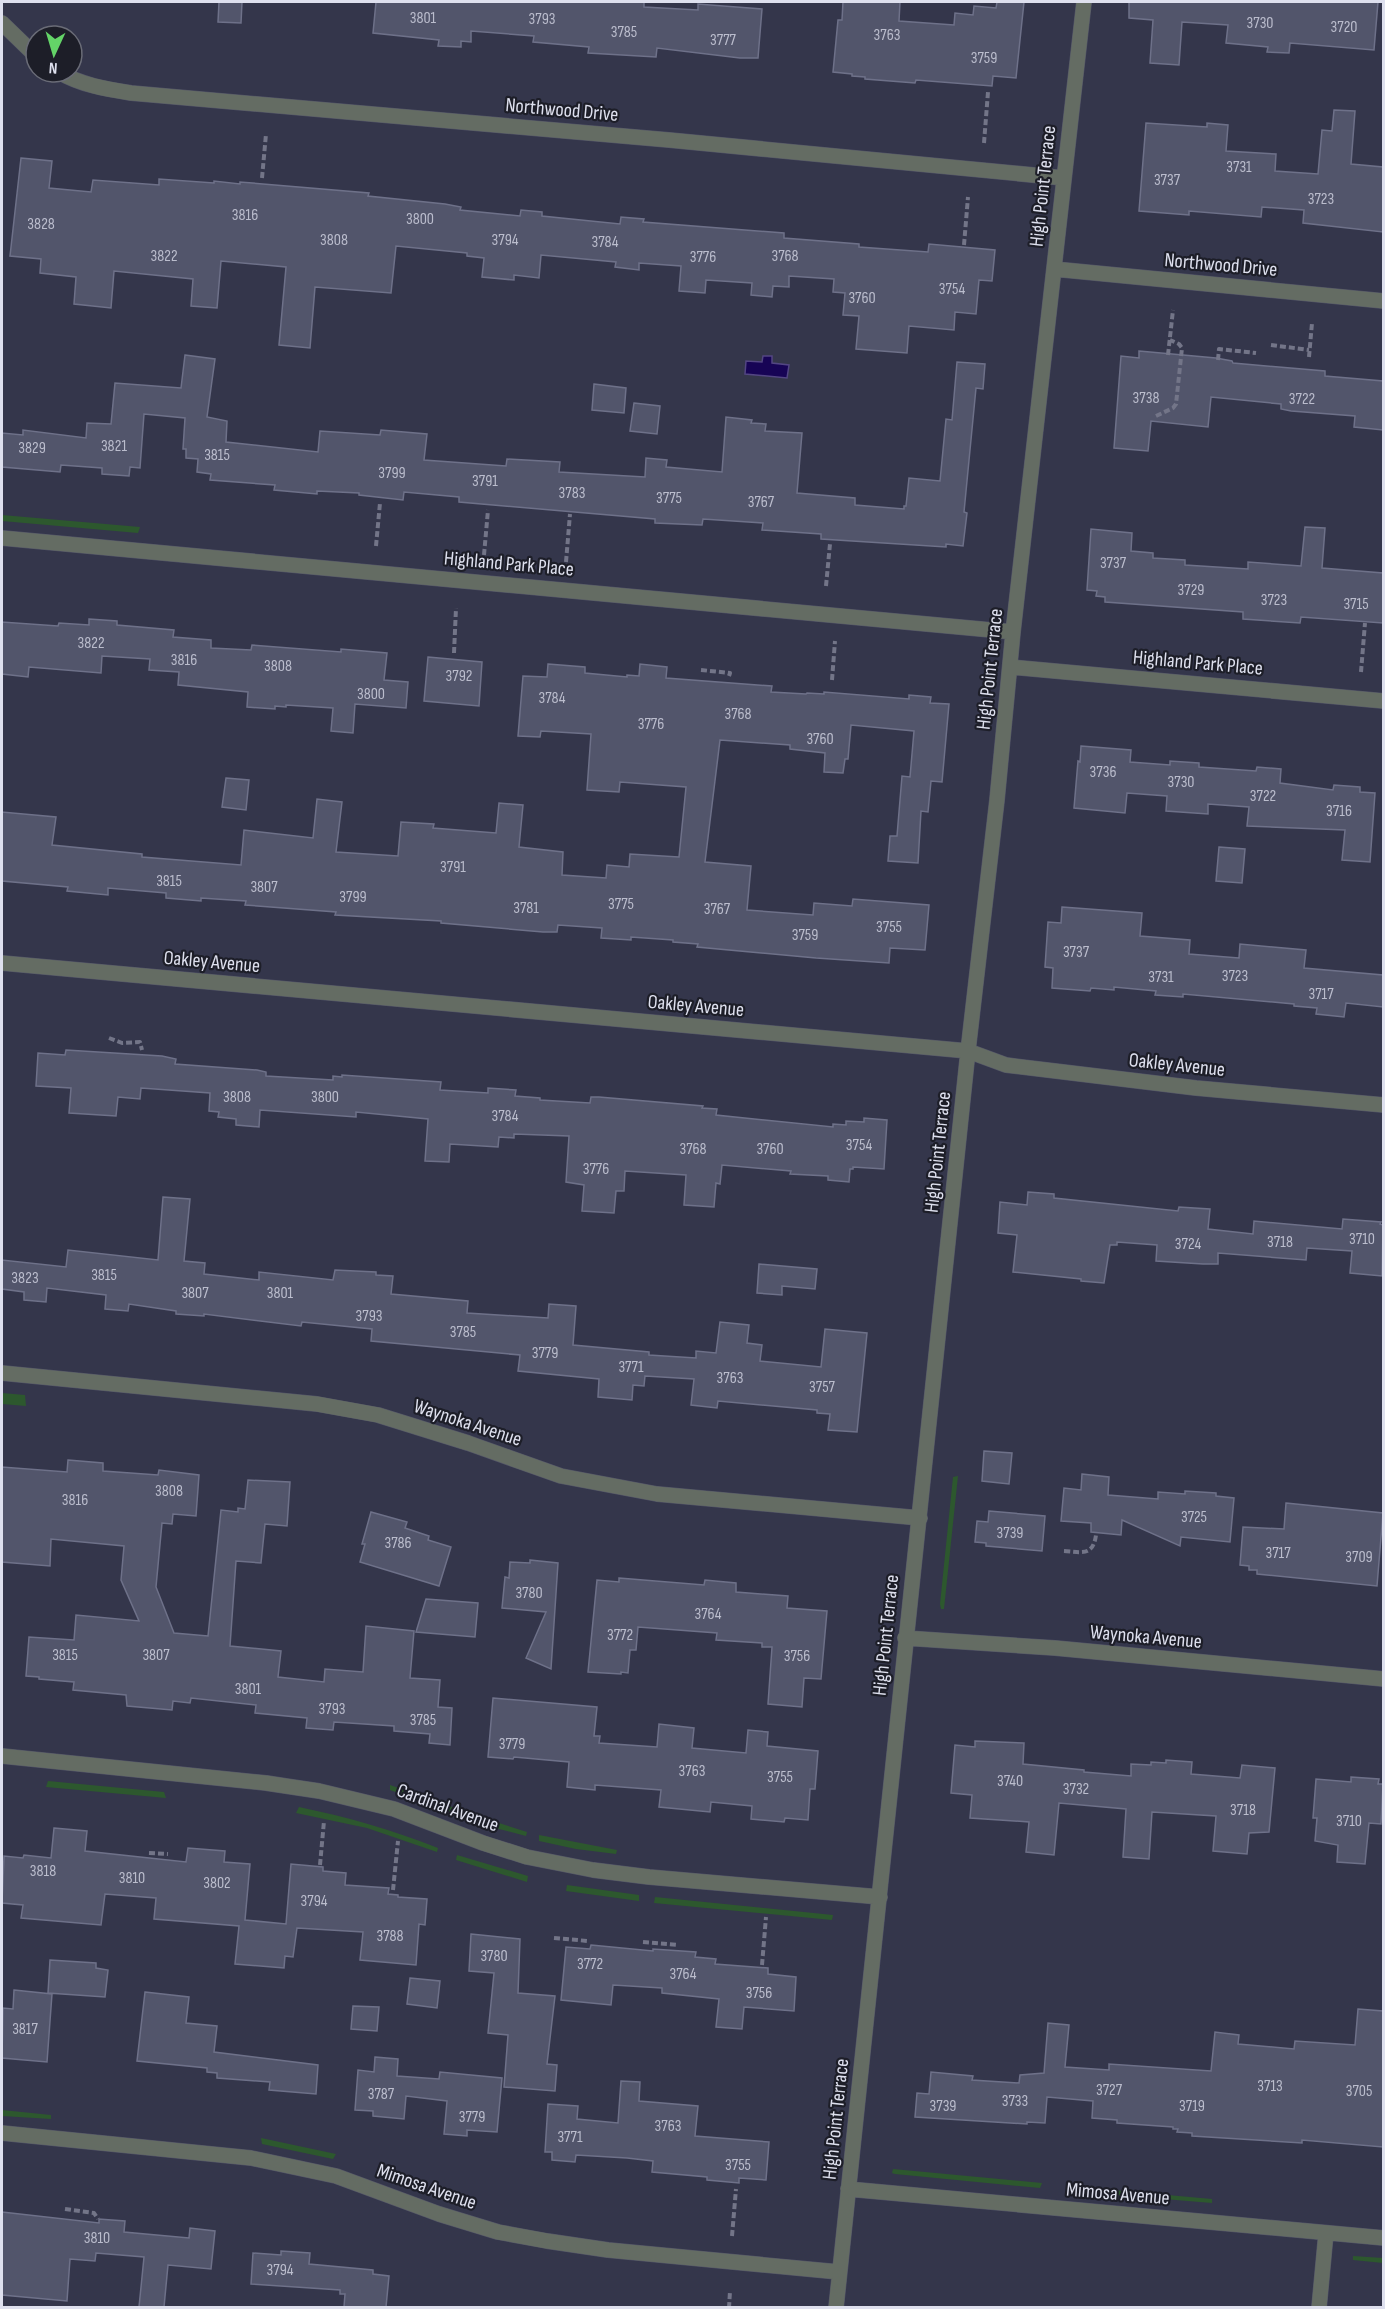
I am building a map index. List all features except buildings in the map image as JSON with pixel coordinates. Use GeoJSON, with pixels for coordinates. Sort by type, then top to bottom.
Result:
{"type":"FeatureCollection","features":[{"type":"Feature","properties":{"kind":"street","name":"High Point Terrace"},"geometry":{"type":"LineString","coordinates":[[836,2307],[905,1638],[996,811],[1013,632],[1084,2]]}},
{"type":"Feature","properties":{"kind":"street"},"geometry":{"type":"LineString","coordinates":[[2,23],[24,44]]}},
{"type":"Feature","properties":{"kind":"street","name":"Northwood Drive"},"geometry":{"type":"LineString","coordinates":[[84,84],[96,88],[131,93],[669,140],[1064,178]]}},
{"type":"Feature","properties":{"kind":"street","name":"Northwood Drive"},"geometry":{"type":"LineString","coordinates":[[1054,269],[1383,301]]}},
{"type":"Feature","properties":{"kind":"street","name":"Highland Park Place"},"geometry":{"type":"LineString","coordinates":[[2,538],[1013,632]]}},
{"type":"Feature","properties":{"kind":"street","name":"Highland Park Place"},"geometry":{"type":"LineString","coordinates":[[1010,667],[1383,701]]}},
{"type":"Feature","properties":{"kind":"street","name":"Oakley Avenue"},"geometry":{"type":"LineString","coordinates":[[2,963],[968,1051],[1006,1065],[1196,1088],[1383,1105]]}},
{"type":"Feature","properties":{"kind":"street","name":"Waynoka Avenue"},"geometry":{"type":"LineString","coordinates":[[2,1373],[327,1406],[378,1415],[468,1443],[561,1476],[657,1494],[920,1518]]}},
{"type":"Feature","properties":{"kind":"street","name":"Waynoka Avenue"},"geometry":{"type":"LineString","coordinates":[[905,1638],[1055,1648],[1383,1679]]}},
{"type":"Feature","properties":{"kind":"street","name":"Cardinal Avenue"},"geometry":{"type":"LineString","coordinates":[[2,1756],[266,1783],[310,1790],[394,1809],[527,1857],[593,1870],[880,1897]]}},
{"type":"Feature","properties":{"kind":"street","name":"Mimosa Avenue"},"geometry":{"type":"LineString","coordinates":[[2,2133],[251,2158],[336,2176],[478,2226],[547,2241],[608,2250],[839,2272]]}},
{"type":"Feature","properties":{"kind":"street","name":"Mimosa Avenue"},"geometry":{"type":"LineString","coordinates":[[848,2189],[1383,2238]]}},
{"type":"Feature","properties":{"kind":"street"},"geometry":{"type":"LineString","coordinates":[[1318,2307],[1326,2233]]}},
{"type":"Feature","properties":{"kind":"path"},"geometry":{"type":"LineString","coordinates":[[984,143],[988,92]]}},
{"type":"Feature","properties":{"kind":"path"},"geometry":{"type":"LineString","coordinates":[[262,178],[266,134]]}},
{"type":"Feature","properties":{"kind":"path"},"geometry":{"type":"LineString","coordinates":[[963,245],[968,197]]}},
{"type":"Feature","properties":{"kind":"path"},"geometry":{"type":"LineString","coordinates":[[1168,355],[1173,310]]}},
{"type":"Feature","properties":{"kind":"path"},"geometry":{"type":"LineString","coordinates":[[1309,357],[1312,323]]}},
{"type":"Feature","properties":{"kind":"path"},"geometry":{"type":"LineString","coordinates":[[1156,416],[1173,408],[1176,404],[1182,348],[1170,340]]}},
{"type":"Feature","properties":{"kind":"path"},"geometry":{"type":"LineString","coordinates":[[1271,345],[1309,350]]}},
{"type":"Feature","properties":{"kind":"path"},"geometry":{"type":"LineString","coordinates":[[1218,360],[1219,350],[1256,353]]}},
{"type":"Feature","properties":{"kind":"path"},"geometry":{"type":"LineString","coordinates":[[376,546],[380,503]]}},
{"type":"Feature","properties":{"kind":"path"},"geometry":{"type":"LineString","coordinates":[[484,555],[488,510]]}},
{"type":"Feature","properties":{"kind":"path"},"geometry":{"type":"LineString","coordinates":[[566,562],[570,514]]}},
{"type":"Feature","properties":{"kind":"path"},"geometry":{"type":"LineString","coordinates":[[826,586],[830,544]]}},
{"type":"Feature","properties":{"kind":"path"},"geometry":{"type":"LineString","coordinates":[[454,652],[456,608]]}},
{"type":"Feature","properties":{"kind":"path"},"geometry":{"type":"LineString","coordinates":[[1361,672],[1365,623]]}},
{"type":"Feature","properties":{"kind":"path"},"geometry":{"type":"LineString","coordinates":[[832,680],[835,641]]}},
{"type":"Feature","properties":{"kind":"path"},"geometry":{"type":"LineString","coordinates":[[701,670],[730,673],[729,676]]}},
{"type":"Feature","properties":{"kind":"path"},"geometry":{"type":"LineString","coordinates":[[109,1038],[122,1042],[140,1042],[142,1050]]}},
{"type":"Feature","properties":{"kind":"path"},"geometry":{"type":"LineString","coordinates":[[1064,1551],[1088,1552],[1093,1548],[1096,1535]]}},
{"type":"Feature","properties":{"kind":"path"},"geometry":{"type":"LineString","coordinates":[[320,1865],[324,1821]]}},
{"type":"Feature","properties":{"kind":"path"},"geometry":{"type":"LineString","coordinates":[[393,1890],[398,1841]]}},
{"type":"Feature","properties":{"kind":"path"},"geometry":{"type":"LineString","coordinates":[[149,1853],[168,1854]]}},
{"type":"Feature","properties":{"kind":"path"},"geometry":{"type":"LineString","coordinates":[[762,1965],[766,1917]]}},
{"type":"Feature","properties":{"kind":"path"},"geometry":{"type":"LineString","coordinates":[[554,1938],[588,1941]]}},
{"type":"Feature","properties":{"kind":"path"},"geometry":{"type":"LineString","coordinates":[[643,1942],[678,1945]]}},
{"type":"Feature","properties":{"kind":"path"},"geometry":{"type":"LineString","coordinates":[[732,2236],[736,2189]]}},
{"type":"Feature","properties":{"kind":"path"},"geometry":{"type":"LineString","coordinates":[[65,2209],[94,2213],[98,2218]]}},
{"type":"Feature","properties":{"kind":"path"},"geometry":{"type":"LineString","coordinates":[[729,2307],[730,2291]]}},
{"type":"Feature","properties":{"kind":"green space"},"geometry":{"type":"Polygon","coordinates":[[[2,515],[140,527],[138,533],[2,521],[2,515]]]}},
{"type":"Feature","properties":{"kind":"green space"},"geometry":{"type":"Polygon","coordinates":[[[2,1393],[25,1395],[26,1406],[2,1404],[2,1393]]]}},
{"type":"Feature","properties":{"kind":"green space"},"geometry":{"type":"Polygon","coordinates":[[[958,1476],[944,1609],[941,1609],[953,1477],[958,1476]]]}},
{"type":"Feature","properties":{"kind":"green space"},"geometry":{"type":"Polygon","coordinates":[[[48,1781],[164,1792],[166,1798],[46,1787],[48,1781]]]}},
{"type":"Feature","properties":{"kind":"green space"},"geometry":{"type":"Polygon","coordinates":[[[390,1785],[527,1832],[526,1836],[495,1828],[390,1790],[390,1785]]]}},
{"type":"Feature","properties":{"kind":"green space"},"geometry":{"type":"Polygon","coordinates":[[[299,1807],[387,1830],[438,1848],[437,1852],[367,1828],[296,1813],[299,1807]]]}},
{"type":"Feature","properties":{"kind":"green space"},"geometry":{"type":"Polygon","coordinates":[[[539,1835],[617,1850],[616,1854],[576,1849],[539,1841],[539,1835]]]}},
{"type":"Feature","properties":{"kind":"green space"},"geometry":{"type":"Polygon","coordinates":[[[457,1855],[528,1876],[527,1882],[456,1860],[457,1855]]]}},
{"type":"Feature","properties":{"kind":"green space"},"geometry":{"type":"Polygon","coordinates":[[[567,1885],[639,1895],[639,1901],[566,1891],[567,1885]]]}},
{"type":"Feature","properties":{"kind":"green space"},"geometry":{"type":"Polygon","coordinates":[[[655,1897],[833,1915],[832,1920],[654,1903],[655,1897]]]}},
{"type":"Feature","properties":{"kind":"green space"},"geometry":{"type":"Polygon","coordinates":[[[2,2110],[51,2115],[51,2119],[2,2116],[2,2110]]]}},
{"type":"Feature","properties":{"kind":"green space"},"geometry":{"type":"Polygon","coordinates":[[[261,2138],[336,2154],[333,2159],[262,2144],[261,2138]]]}},
{"type":"Feature","properties":{"kind":"green space"},"geometry":{"type":"Polygon","coordinates":[[[893,2169],[1042,2183],[1040,2188],[895,2174],[892,2173],[893,2169]]]}},
{"type":"Feature","properties":{"kind":"green space"},"geometry":{"type":"Polygon","coordinates":[[[1078,2187],[1212,2199],[1212,2203],[1079,2192],[1078,2187]]]}},
{"type":"Feature","properties":{"kind":"green space"},"geometry":{"type":"Polygon","coordinates":[[[1353,2256],[1383,2258],[1383,2263],[1353,2260],[1353,2256]]]}},
{"type":"Feature","properties":{"kind":"shaded area"},"geometry":{"type":"Polygon","coordinates":[[[763,356],[772,356],[772,363],[789,365],[787,378],[745,374],[746,361],[762,362],[763,356]]]}}]}
